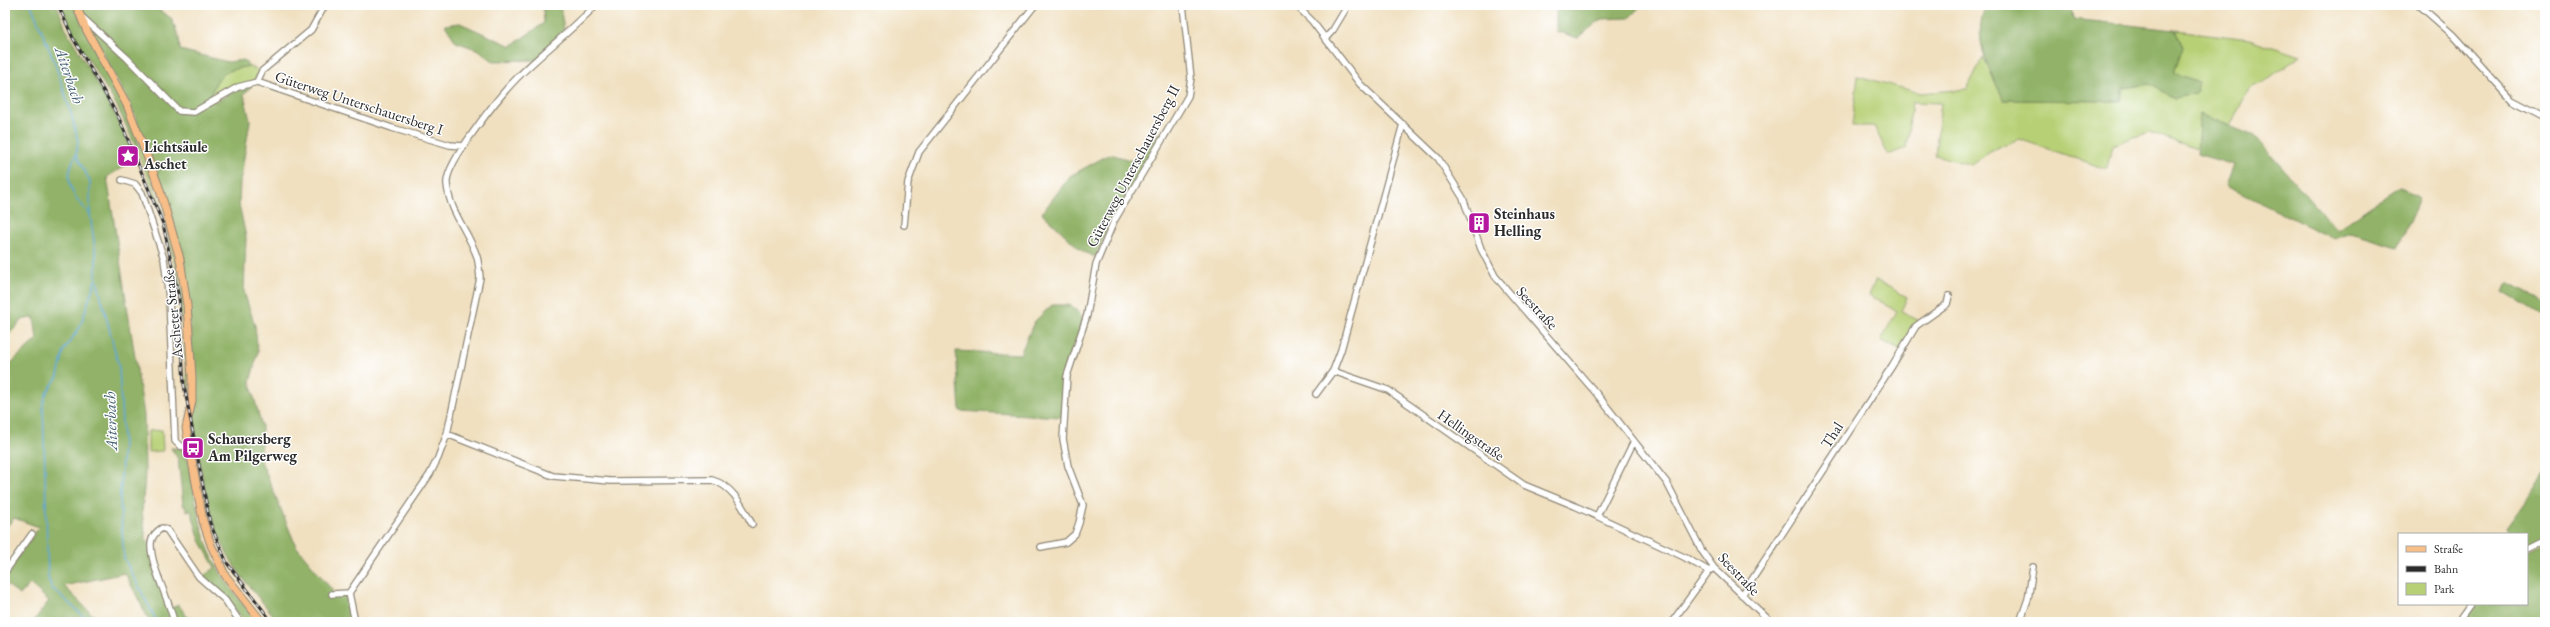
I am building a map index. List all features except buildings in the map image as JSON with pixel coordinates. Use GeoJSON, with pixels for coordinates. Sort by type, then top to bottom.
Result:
{"type":"FeatureCollection","features":[{"type":"Feature","properties":{"kind":"main road","name":"Ascheter Straße"},"geometry":{"type":"LineString","coordinates":[[76,5],[79,15],[127,105],[159,187],[180,259],[188,305],[192,377],[192,401],[186,422],[189,447],[203,521],[211,545],[232,584],[262,622]]}},
{"type":"Feature","properties":{"kind":"street","name":"Güterweg Unterschauersberg I"},"geometry":{"type":"LineString","coordinates":[[325,5],[311,30],[262,71],[257,82],[392,128],[450,145],[463,146]]}},
{"type":"Feature","properties":{"kind":"street"},"geometry":{"type":"LineString","coordinates":[[355,622],[350,591],[430,474],[447,434],[480,278],[476,254],[451,201],[446,182],[449,171],[463,146],[518,77],[566,36],[596,5]]}},
{"type":"Feature","properties":{"kind":"street"},"geometry":{"type":"LineString","coordinates":[[904,225],[908,182],[919,152],[1035,5]]}},
{"type":"Feature","properties":{"kind":"street","name":"Güterweg Unterschauersberg II"},"geometry":{"type":"LineString","coordinates":[[1041,547],[1054,546],[1066,542],[1075,534],[1079,523],[1083,505],[1068,466],[1063,439],[1067,376],[1087,315],[1096,264],[1102,246],[1114,221],[1188,96],[1191,78],[1183,5]]}},
{"type":"Feature","properties":{"kind":"street","name":"Seestraße"},"geometry":{"type":"LineString","coordinates":[[1296,5],[1360,84],[1438,158],[1448,172],[1469,212],[1480,249],[1495,276],[1596,393],[1677,498],[1711,570],[1742,595],[1771,622]]}},
{"type":"Feature","properties":{"kind":"street"},"geometry":{"type":"LineString","coordinates":[[1325,39],[1333,30],[1348,5]]}},
{"type":"Feature","properties":{"kind":"street"},"geometry":{"type":"LineString","coordinates":[[2419,5],[2453,35],[2512,100],[2545,117]]}},
{"type":"Feature","properties":{"kind":"street"},"geometry":{"type":"LineString","coordinates":[[79,15],[106,41],[127,58],[178,111],[194,112],[238,87],[257,82]]}},
{"type":"Feature","properties":{"kind":"street"},"geometry":{"type":"LineString","coordinates":[[1316,394],[1333,371],[1345,337],[1403,124]]}},
{"type":"Feature","properties":{"kind":"street"},"geometry":{"type":"LineString","coordinates":[[122,180],[135,184],[142,192],[164,259],[169,299],[175,441],[180,446],[189,447]]}},
{"type":"Feature","properties":{"kind":"street","name":"Thal"},"geometry":{"type":"LineString","coordinates":[[1742,595],[1892,366],[1908,336],[1916,326],[1947,304],[1949,296]]}},
{"type":"Feature","properties":{"kind":"street","name":"Hellingstraße"},"geometry":{"type":"LineString","coordinates":[[1333,371],[1388,390],[1524,485],[1597,516],[1711,570]]}},
{"type":"Feature","properties":{"kind":"street"},"geometry":{"type":"LineString","coordinates":[[447,434],[553,476],[610,481],[716,481],[728,488],[737,498],[752,524]]}},
{"type":"Feature","properties":{"kind":"street"},"geometry":{"type":"LineString","coordinates":[[1597,516],[1634,441]]}},
{"type":"Feature","properties":{"kind":"street"},"geometry":{"type":"LineString","coordinates":[[174,622],[153,556],[151,542],[156,531],[162,528],[167,530],[199,577],[225,600],[240,622]]}},
{"type":"Feature","properties":{"kind":"street"},"geometry":{"type":"LineString","coordinates":[[5,572],[32,534]]}},
{"type":"Feature","properties":{"kind":"street"},"geometry":{"type":"LineString","coordinates":[[2528,548],[2545,539]]}},
{"type":"Feature","properties":{"kind":"street"},"geometry":{"type":"LineString","coordinates":[[2020,622],[2028,599],[2033,567]]}},
{"type":"Feature","properties":{"kind":"street"},"geometry":{"type":"LineString","coordinates":[[1672,622],[1711,570]]}},
{"type":"Feature","properties":{"kind":"street"},"geometry":{"type":"LineString","coordinates":[[332,594],[350,591]]}},
{"type":"Feature","properties":{"kind":"street"},"geometry":{"type":"LineString","coordinates":[[2458,622],[2470,605]]}},
{"type":"Feature","properties":{"kind":"green space"},"geometry":{"type":"Polygon","coordinates":[[[5,5],[57,5],[66,29],[116,116],[136,159],[107,177],[144,415],[145,475],[142,512],[146,540],[150,545],[169,610],[178,604],[191,622],[150,622],[125,573],[64,586],[100,622],[33,622],[49,601],[30,584],[20,595],[5,583],[5,575],[39,527],[14,518],[5,529],[10,364],[37,339],[34,317],[22,320],[5,339],[5,5]]]}},
{"type":"Feature","properties":{"kind":"green space"},"geometry":{"type":"Polygon","coordinates":[[[61,5],[73,5],[121,98],[140,146],[136,148],[117,106],[73,34],[61,5]]]}},
{"type":"Feature","properties":{"kind":"green space"},"geometry":{"type":"Polygon","coordinates":[[[80,5],[151,5],[171,18],[179,37],[180,50],[228,62],[244,60],[249,66],[234,69],[220,77],[211,95],[215,102],[236,91],[252,86],[244,94],[250,121],[240,182],[239,204],[246,237],[244,292],[255,326],[258,352],[250,382],[262,427],[261,461],[296,546],[332,590],[332,595],[345,595],[350,605],[353,622],[279,622],[241,576],[223,545],[211,514],[207,498],[192,417],[196,403],[195,377],[184,260],[169,207],[131,106],[89,26],[80,5]]]}},
{"type":"Feature","properties":{"kind":"green space"},"geometry":{"type":"Polygon","coordinates":[[[543,5],[560,5],[564,30],[536,60],[493,61],[479,50],[456,42],[445,25],[460,23],[511,46],[544,23],[543,5]]]}},
{"type":"Feature","properties":{"kind":"green space"},"geometry":{"type":"Polygon","coordinates":[[[1556,5],[1642,5],[1629,18],[1601,19],[1578,38],[1556,31],[1556,5]]]}},
{"type":"Feature","properties":{"kind":"green space"},"geometry":{"type":"Polygon","coordinates":[[[1986,5],[2071,5],[2073,19],[2175,30],[2183,47],[2174,73],[2199,82],[2196,94],[2174,98],[2150,84],[2124,88],[2121,101],[2004,100],[1988,65],[1981,42],[1980,30],[1986,5]]]}},
{"type":"Feature","properties":{"kind":"green space"},"geometry":{"type":"Polygon","coordinates":[[[2175,30],[2249,39],[2300,56],[2269,79],[2250,87],[2230,126],[2200,114],[2197,149],[2149,132],[2112,145],[2107,169],[2019,139],[1996,148],[1971,165],[1935,155],[1941,103],[1912,102],[1906,148],[1888,155],[1874,126],[1852,126],[1858,76],[1920,93],[1967,89],[1983,57],[2004,100],[2121,101],[2124,88],[2150,84],[2174,98],[2198,82],[2174,73],[2183,47],[2175,30]]]}},
{"type":"Feature","properties":{"kind":"green space"},"geometry":{"type":"Polygon","coordinates":[[[249,66],[260,71],[255,80],[213,100],[211,95],[220,77],[234,69],[249,66]]]}},
{"type":"Feature","properties":{"kind":"green space"},"geometry":{"type":"Polygon","coordinates":[[[2200,114],[2254,136],[2337,230],[2399,186],[2419,199],[2398,247],[2350,233],[2334,239],[2226,186],[2234,165],[2197,154],[2200,114]]]}},
{"type":"Feature","properties":{"kind":"green space"},"geometry":{"type":"Polygon","coordinates":[[[1160,131],[1165,134],[1110,223],[1095,257],[1082,251],[1042,213],[1070,176],[1110,154],[1137,162],[1160,131]]]}},
{"type":"Feature","properties":{"kind":"green space"},"geometry":{"type":"Polygon","coordinates":[[[140,146],[166,221],[184,298],[190,390],[189,399],[178,278],[163,215],[136,148],[140,146]]]}},
{"type":"Feature","properties":{"kind":"green space"},"geometry":{"type":"Polygon","coordinates":[[[1876,280],[1907,297],[1901,312],[1922,322],[1911,334],[1903,352],[1881,340],[1897,311],[1869,295],[1876,280]]]}},
{"type":"Feature","properties":{"kind":"green space"},"geometry":{"type":"Polygon","coordinates":[[[2507,283],[2530,294],[2545,305],[2545,318],[2503,292],[2507,283]]]}},
{"type":"Feature","properties":{"kind":"green space"},"geometry":{"type":"Polygon","coordinates":[[[1052,305],[1071,305],[1084,319],[1063,374],[1062,417],[960,411],[956,351],[1020,354],[1035,321],[1052,305]]]}},
{"type":"Feature","properties":{"kind":"green space"},"geometry":{"type":"Polygon","coordinates":[[[162,430],[163,451],[148,452],[148,431],[162,430]]]}},
{"type":"Feature","properties":{"kind":"green space"},"geometry":{"type":"Polygon","coordinates":[[[171,448],[186,449],[199,515],[208,548],[226,582],[257,622],[245,622],[223,594],[202,577],[215,568],[200,540],[191,511],[187,511],[183,504],[178,459],[171,448]]]}},
{"type":"Feature","properties":{"kind":"green space"},"geometry":{"type":"Polygon","coordinates":[[[2545,474],[2545,538],[2528,545],[2528,533],[2509,533],[2506,528],[2545,474]]]}},
{"type":"Feature","properties":{"kind":"green space"},"geometry":{"type":"Polygon","coordinates":[[[2545,541],[2545,622],[2461,622],[2473,605],[2528,605],[2528,550],[2545,541]]]}},
{"type":"Feature","properties":{"kind":"waterway","name":"Aiterbach"},"geometry":{"type":"LineString","coordinates":[[31,5],[55,63],[71,113],[78,141],[76,155],[90,181],[90,214],[96,255],[96,277],[119,367],[123,441],[120,499],[124,558],[157,622]]}},
{"type":"Feature","properties":{"kind":"waterway","name":"Aiterbach"},"geometry":{"type":"LineString","coordinates":[[76,155],[72,164],[69,179],[78,201],[90,214]]}},
{"type":"Feature","properties":{"kind":"waterway"},"geometry":{"type":"LineString","coordinates":[[90,622],[52,588],[48,578],[43,404],[46,394],[58,376],[64,350],[80,327],[96,278]]}},
{"type":"Feature","properties":{"kind":"railway"},"geometry":{"type":"LineString","coordinates":[[58,5],[73,38],[119,118],[163,224],[179,298],[184,385],[210,523],[227,563],[272,622]]}},
{"type":"Feature","properties":{"kind":"place","name":"Lichtsäule Aschet"},"geometry":{"type":"Point","coordinates":[128,156]}},
{"type":"Feature","properties":{"kind":"place","name":"Steinhaus Helling"},"geometry":{"type":"Point","coordinates":[1479,223]}},
{"type":"Feature","properties":{"kind":"place","name":"Schauersberg Am Pilgerweg"},"geometry":{"type":"Point","coordinates":[193,448]}}]}
